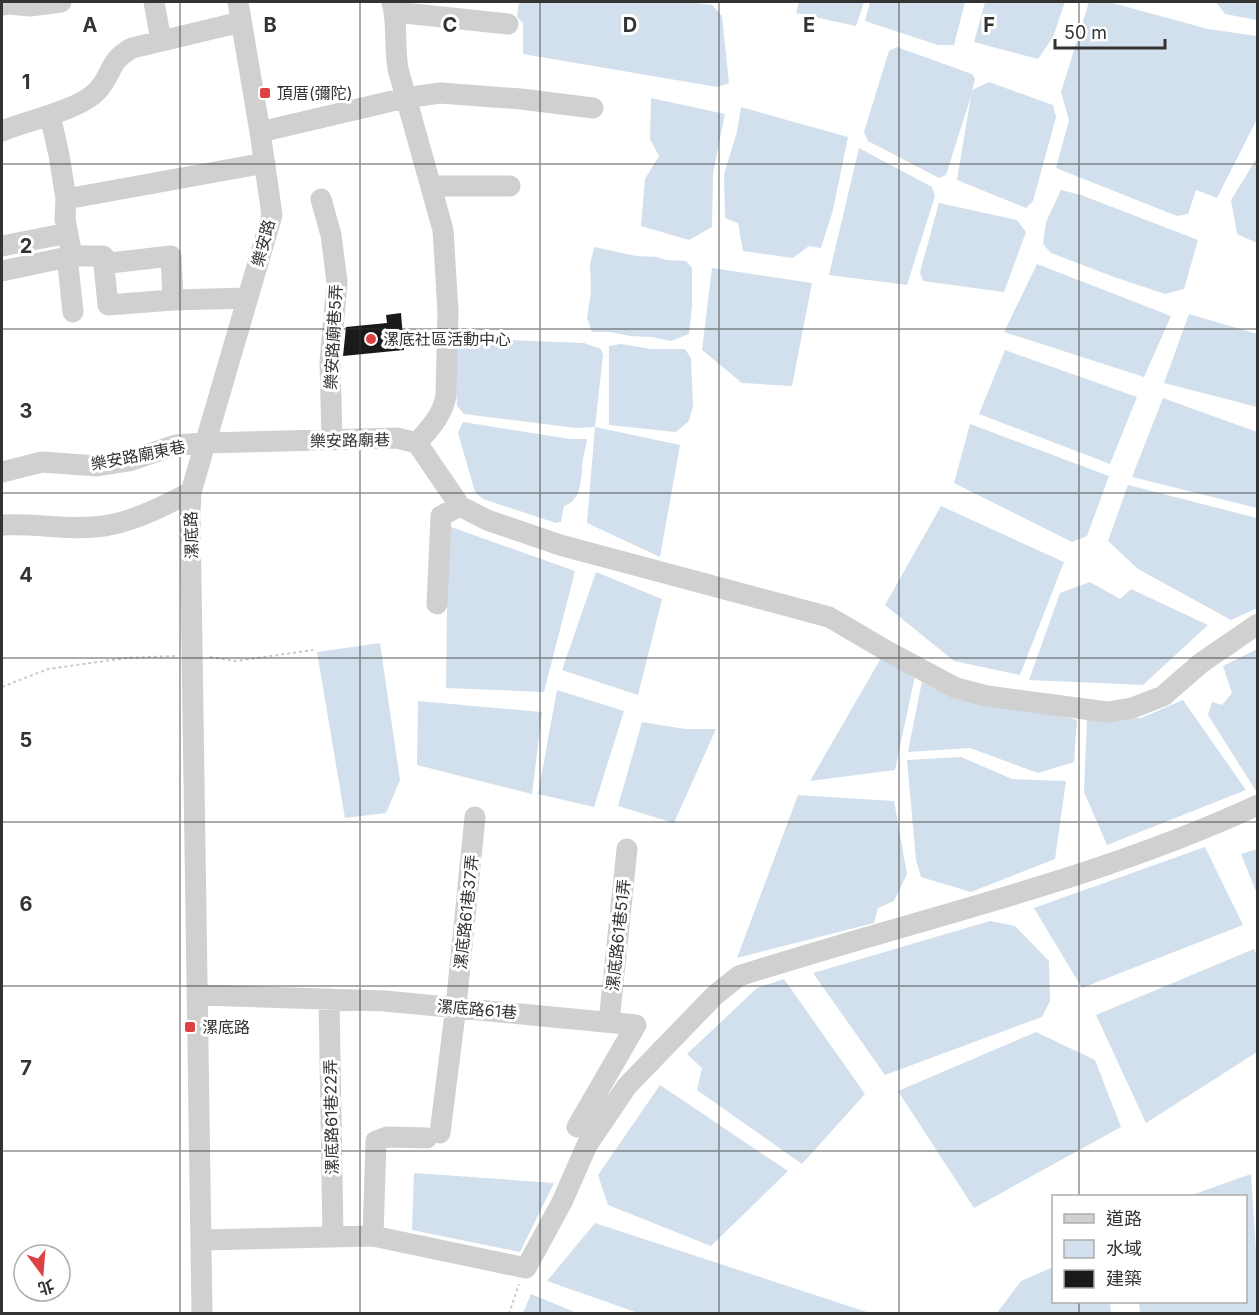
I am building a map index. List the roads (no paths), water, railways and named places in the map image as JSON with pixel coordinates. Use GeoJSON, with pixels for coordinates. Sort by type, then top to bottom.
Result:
{"type":"FeatureCollection","features":[{"type":"Feature","properties":{"kind":"street"},"geometry":{"type":"LineString","coordinates":[[2,6],[9,4],[30,6],[61,2]]}},
{"type":"Feature","properties":{"kind":"street"},"geometry":{"type":"LineString","coordinates":[[154,2],[161,41]]}},
{"type":"Feature","properties":{"kind":"street"},"geometry":{"type":"LineString","coordinates":[[508,24],[394,7],[396,57],[405,98],[443,230],[448,312],[446,396],[443,408],[434,423],[417,443],[460,506],[487,520],[560,545],[829,617],[956,688],[987,696],[1107,712],[1132,708],[1163,696],[1201,663],[1257,624]]}},
{"type":"Feature","properties":{"kind":"street"},"geometry":{"type":"LineString","coordinates":[[3,124],[50,115],[89,97],[98,91],[120,55],[132,48],[161,41],[239,12]]}},
{"type":"Feature","properties":{"kind":"street","name":"樂安路"},"geometry":{"type":"LineString","coordinates":[[204,443],[272,215],[239,12]]}},
{"type":"Feature","properties":{"kind":"street"},"geometry":{"type":"LineString","coordinates":[[260,132],[405,98],[440,93],[521,99],[592,108]]}},
{"type":"Feature","properties":{"kind":"street"},"geometry":{"type":"LineString","coordinates":[[50,115],[66,199],[65,219],[72,256],[68,265],[73,312]]}},
{"type":"Feature","properties":{"kind":"street"},"geometry":{"type":"LineString","coordinates":[[66,199],[265,163]]}},
{"type":"Feature","properties":{"kind":"street"},"geometry":{"type":"LineString","coordinates":[[430,186],[510,186]]}},
{"type":"Feature","properties":{"kind":"street","name":"樂安路廟巷5弄"},"geometry":{"type":"LineString","coordinates":[[321,199],[331,235],[337,282],[330,363],[332,440]]}},
{"type":"Feature","properties":{"kind":"street"},"geometry":{"type":"LineString","coordinates":[[2,246],[68,233]]}},
{"type":"Feature","properties":{"kind":"street"},"geometry":{"type":"LineString","coordinates":[[2,271],[72,256],[102,256],[111,263],[171,256],[173,300]]}},
{"type":"Feature","properties":{"kind":"street"},"geometry":{"type":"LineString","coordinates":[[102,256],[108,305],[248,298]]}},
{"type":"Feature","properties":{"kind":"street","name":"樂安路廟巷"},"geometry":{"type":"LineString","coordinates":[[204,443],[397,438],[417,443]]}},
{"type":"Feature","properties":{"kind":"street","name":"樂安路廟東巷"},"geometry":{"type":"LineString","coordinates":[[2,472],[42,462],[97,466],[129,460],[176,445],[204,443]]}},
{"type":"Feature","properties":{"kind":"street","name":"漯底路"},"geometry":{"type":"LineString","coordinates":[[202,1314],[203,1240],[191,492],[204,443]]}},
{"type":"Feature","properties":{"kind":"street"},"geometry":{"type":"LineString","coordinates":[[2,525],[103,526],[134,519],[191,492]]}},
{"type":"Feature","properties":{"kind":"street"},"geometry":{"type":"LineString","coordinates":[[437,604],[441,516],[460,506]]}},
{"type":"Feature","properties":{"kind":"street"},"geometry":{"type":"LineString","coordinates":[[203,1240],[333,1235],[373,1236],[526,1268],[562,1202],[587,1145],[627,1086],[715,995],[739,976],[1094,871],[1217,824],[1257,805]]}},
{"type":"Feature","properties":{"kind":"street","name":"漯底路61巷37弄"},"geometry":{"type":"LineString","coordinates":[[373,1236],[376,1141],[387,1137],[433,1136],[456,1006],[475,817]]}},
{"type":"Feature","properties":{"kind":"street","name":"漯底路61巷51弄"},"geometry":{"type":"LineString","coordinates":[[609,1022],[627,849]]}},
{"type":"Feature","properties":{"kind":"street","name":"漯底路61巷"},"geometry":{"type":"LineString","coordinates":[[198,995],[456,1006],[636,1025],[577,1127]]}},
{"type":"Feature","properties":{"kind":"street","name":"漯底路61巷22弄"},"geometry":{"type":"LineString","coordinates":[[328,999],[333,1235]]}},
{"type":"Feature","properties":{"kind":"water"},"geometry":{"type":"Polygon","coordinates":[[[519,2],[689,2],[712,5],[722,16],[729,83],[717,87],[523,54],[523,23],[517,17],[519,2]]]}},
{"type":"Feature","properties":{"kind":"water"},"geometry":{"type":"Polygon","coordinates":[[[799,2],[864,2],[856,26],[796,13],[799,2]]]}},
{"type":"Feature","properties":{"kind":"water"},"geometry":{"type":"Polygon","coordinates":[[[870,2],[965,2],[954,45],[938,45],[865,21],[870,2]]]}},
{"type":"Feature","properties":{"kind":"water"},"geometry":{"type":"Polygon","coordinates":[[[985,2],[1065,2],[1053,37],[1038,59],[974,42],[985,2]]]}},
{"type":"Feature","properties":{"kind":"water"},"geometry":{"type":"Polygon","coordinates":[[[1089,2],[1109,2],[1208,29],[1257,36],[1257,119],[1217,198],[1196,190],[1188,214],[1177,216],[1056,168],[1069,120],[1061,92],[1089,2]]]}},
{"type":"Feature","properties":{"kind":"water"},"geometry":{"type":"Polygon","coordinates":[[[1216,2],[1257,2],[1257,20],[1225,14],[1216,2]]]}},
{"type":"Feature","properties":{"kind":"water"},"geometry":{"type":"Polygon","coordinates":[[[897,47],[972,74],[975,79],[972,90],[989,82],[1053,105],[1056,117],[1033,201],[1026,208],[957,180],[971,96],[946,175],[939,178],[868,141],[864,132],[889,51],[897,47]]]}},
{"type":"Feature","properties":{"kind":"water"},"geometry":{"type":"Polygon","coordinates":[[[651,98],[725,114],[713,173],[712,227],[689,240],[641,226],[645,179],[659,156],[650,139],[651,98]]]}},
{"type":"Feature","properties":{"kind":"water"},"geometry":{"type":"Polygon","coordinates":[[[741,107],[848,137],[833,210],[821,248],[809,246],[793,258],[743,251],[738,223],[725,218],[724,174],[737,132],[741,107]]]}},
{"type":"Feature","properties":{"kind":"water"},"geometry":{"type":"Polygon","coordinates":[[[859,148],[932,187],[935,196],[907,285],[829,275],[859,148]]]}},
{"type":"Feature","properties":{"kind":"water"},"geometry":{"type":"Polygon","coordinates":[[[1257,158],[1257,243],[1237,234],[1231,200],[1257,158]]]}},
{"type":"Feature","properties":{"kind":"water"},"geometry":{"type":"Polygon","coordinates":[[[1061,190],[1081,195],[1198,240],[1184,289],[1165,294],[1051,253],[1043,244],[1046,222],[1061,190]]]}},
{"type":"Feature","properties":{"kind":"water"},"geometry":{"type":"Polygon","coordinates":[[[939,203],[1017,220],[1026,232],[1004,292],[923,281],[920,272],[939,203]]]}},
{"type":"Feature","properties":{"kind":"water"},"geometry":{"type":"Polygon","coordinates":[[[594,247],[636,256],[686,261],[692,268],[689,334],[671,341],[610,332],[592,332],[587,318],[591,292],[590,265],[594,247]]]}},
{"type":"Feature","properties":{"kind":"water"},"geometry":{"type":"Polygon","coordinates":[[[1037,264],[1171,316],[1144,377],[1004,332],[1037,264]]]}},
{"type":"Feature","properties":{"kind":"water"},"geometry":{"type":"Polygon","coordinates":[[[712,268],[812,283],[792,386],[742,383],[702,350],[712,268]]]}},
{"type":"Feature","properties":{"kind":"water"},"geometry":{"type":"Polygon","coordinates":[[[1189,314],[1257,334],[1257,407],[1164,383],[1189,314]]]}},
{"type":"Feature","properties":{"kind":"water"},"geometry":{"type":"Polygon","coordinates":[[[455,338],[584,343],[601,349],[603,355],[595,427],[576,428],[464,414],[457,406],[455,338]]]}},
{"type":"Feature","properties":{"kind":"water"},"geometry":{"type":"Polygon","coordinates":[[[621,344],[651,349],[685,349],[691,358],[693,406],[689,421],[676,432],[609,425],[609,346],[621,344]]]}},
{"type":"Feature","properties":{"kind":"water"},"geometry":{"type":"Polygon","coordinates":[[[1005,350],[1137,397],[1110,464],[979,414],[1005,350]]]}},
{"type":"Feature","properties":{"kind":"water"},"geometry":{"type":"Polygon","coordinates":[[[1163,398],[1257,432],[1257,508],[1132,477],[1163,398]]]}},
{"type":"Feature","properties":{"kind":"water"},"geometry":{"type":"Polygon","coordinates":[[[463,422],[570,439],[587,439],[579,491],[569,504],[564,506],[561,522],[556,523],[483,499],[475,492],[458,433],[463,422]]]}},
{"type":"Feature","properties":{"kind":"water"},"geometry":{"type":"Polygon","coordinates":[[[970,424],[1109,476],[1087,536],[1072,542],[954,483],[970,424]]]}},
{"type":"Feature","properties":{"kind":"water"},"geometry":{"type":"Polygon","coordinates":[[[595,427],[680,445],[660,557],[587,523],[595,427]]]}},
{"type":"Feature","properties":{"kind":"water"},"geometry":{"type":"Polygon","coordinates":[[[1128,485],[1257,518],[1257,608],[1231,620],[1138,569],[1108,541],[1128,485]]]}},
{"type":"Feature","properties":{"kind":"water"},"geometry":{"type":"Polygon","coordinates":[[[941,506],[1064,562],[1020,675],[954,661],[885,605],[941,506]]]}},
{"type":"Feature","properties":{"kind":"water"},"geometry":{"type":"Polygon","coordinates":[[[448,526],[575,571],[544,692],[446,688],[448,526]]]}},
{"type":"Feature","properties":{"kind":"water"},"geometry":{"type":"Polygon","coordinates":[[[596,572],[662,599],[638,695],[562,670],[596,572]]]}},
{"type":"Feature","properties":{"kind":"water"},"geometry":{"type":"Polygon","coordinates":[[[1090,582],[1120,599],[1131,589],[1208,625],[1143,685],[1029,680],[1060,593],[1090,582]]]}},
{"type":"Feature","properties":{"kind":"water"},"geometry":{"type":"Polygon","coordinates":[[[380,643],[400,780],[386,813],[345,818],[317,652],[380,643]]]}},
{"type":"Feature","properties":{"kind":"water"},"geometry":{"type":"Polygon","coordinates":[[[1257,649],[1258,788],[1256,791],[1208,715],[1212,702],[1222,705],[1232,693],[1223,666],[1257,649]]]}},
{"type":"Feature","properties":{"kind":"water"},"geometry":{"type":"Polygon","coordinates":[[[881,658],[915,676],[895,770],[810,781],[881,658]]]}},
{"type":"Feature","properties":{"kind":"water"},"geometry":{"type":"Polygon","coordinates":[[[922,681],[1077,720],[1074,762],[1038,773],[970,748],[908,752],[922,681]]]}},
{"type":"Feature","properties":{"kind":"water"},"geometry":{"type":"Polygon","coordinates":[[[557,690],[624,711],[594,807],[538,794],[557,690]]]}},
{"type":"Feature","properties":{"kind":"water"},"geometry":{"type":"Polygon","coordinates":[[[1183,700],[1246,790],[1107,845],[1084,792],[1087,719],[1141,718],[1183,700]]]}},
{"type":"Feature","properties":{"kind":"water"},"geometry":{"type":"Polygon","coordinates":[[[418,701],[542,712],[532,794],[417,765],[418,701]]]}},
{"type":"Feature","properties":{"kind":"water"},"geometry":{"type":"Polygon","coordinates":[[[642,722],[685,729],[716,729],[674,823],[618,806],[642,722]]]}},
{"type":"Feature","properties":{"kind":"water"},"geometry":{"type":"Polygon","coordinates":[[[961,757],[1012,779],[1066,781],[1055,859],[971,892],[921,877],[916,860],[907,760],[961,757]]]}},
{"type":"Feature","properties":{"kind":"water"},"geometry":{"type":"Polygon","coordinates":[[[798,795],[894,801],[907,874],[894,901],[878,908],[874,923],[737,958],[798,795]]]}},
{"type":"Feature","properties":{"kind":"water"},"geometry":{"type":"Polygon","coordinates":[[[1205,847],[1243,925],[1082,988],[1034,908],[1205,847]]]}},
{"type":"Feature","properties":{"kind":"water"},"geometry":{"type":"Polygon","coordinates":[[[1258,849],[1257,894],[1241,854],[1258,849]]]}},
{"type":"Feature","properties":{"kind":"water"},"geometry":{"type":"Polygon","coordinates":[[[990,921],[1015,926],[1049,961],[1050,1001],[1042,1017],[885,1075],[813,973],[990,921]]]}},
{"type":"Feature","properties":{"kind":"water"},"geometry":{"type":"Polygon","coordinates":[[[1254,949],[1258,957],[1257,1052],[1146,1123],[1096,1015],[1254,949]]]}},
{"type":"Feature","properties":{"kind":"water"},"geometry":{"type":"Polygon","coordinates":[[[784,979],[865,1094],[802,1164],[697,1090],[702,1068],[687,1054],[757,988],[784,979]]]}},
{"type":"Feature","properties":{"kind":"water"},"geometry":{"type":"Polygon","coordinates":[[[1036,1032],[1095,1060],[1121,1127],[974,1208],[898,1091],[1036,1032]]]}},
{"type":"Feature","properties":{"kind":"water"},"geometry":{"type":"Polygon","coordinates":[[[660,1085],[788,1171],[711,1246],[608,1205],[598,1175],[660,1085]]]}},
{"type":"Feature","properties":{"kind":"water"},"geometry":{"type":"Polygon","coordinates":[[[414,1173],[554,1183],[520,1252],[412,1230],[414,1173]]]}},
{"type":"Feature","properties":{"kind":"water"},"geometry":{"type":"Polygon","coordinates":[[[1251,1174],[1257,1266],[1257,1313],[1140,1313],[1139,1303],[1247,1303],[1247,1195],[1192,1195],[1251,1174]]]}},
{"type":"Feature","properties":{"kind":"water"},"geometry":{"type":"Polygon","coordinates":[[[595,1223],[870,1313],[638,1313],[547,1281],[595,1223]]]}},
{"type":"Feature","properties":{"kind":"water"},"geometry":{"type":"Polygon","coordinates":[[[1052,1267],[1052,1303],[1110,1303],[1111,1313],[997,1313],[1021,1281],[1052,1267]]]}},
{"type":"Feature","properties":{"kind":"water"},"geometry":{"type":"Polygon","coordinates":[[[531,1294],[577,1313],[523,1313],[531,1294]]]}},
{"type":"Feature","properties":{"kind":"place","name":"頂厝(彌陀)"},"geometry":{"type":"Point","coordinates":[265,93]}},
{"type":"Feature","properties":{"kind":"place","name":"漯底社區活動中心"},"geometry":{"type":"Point","coordinates":[371,339]}},
{"type":"Feature","properties":{"kind":"place","name":"漯底路"},"geometry":{"type":"Point","coordinates":[190,1027]}}]}
